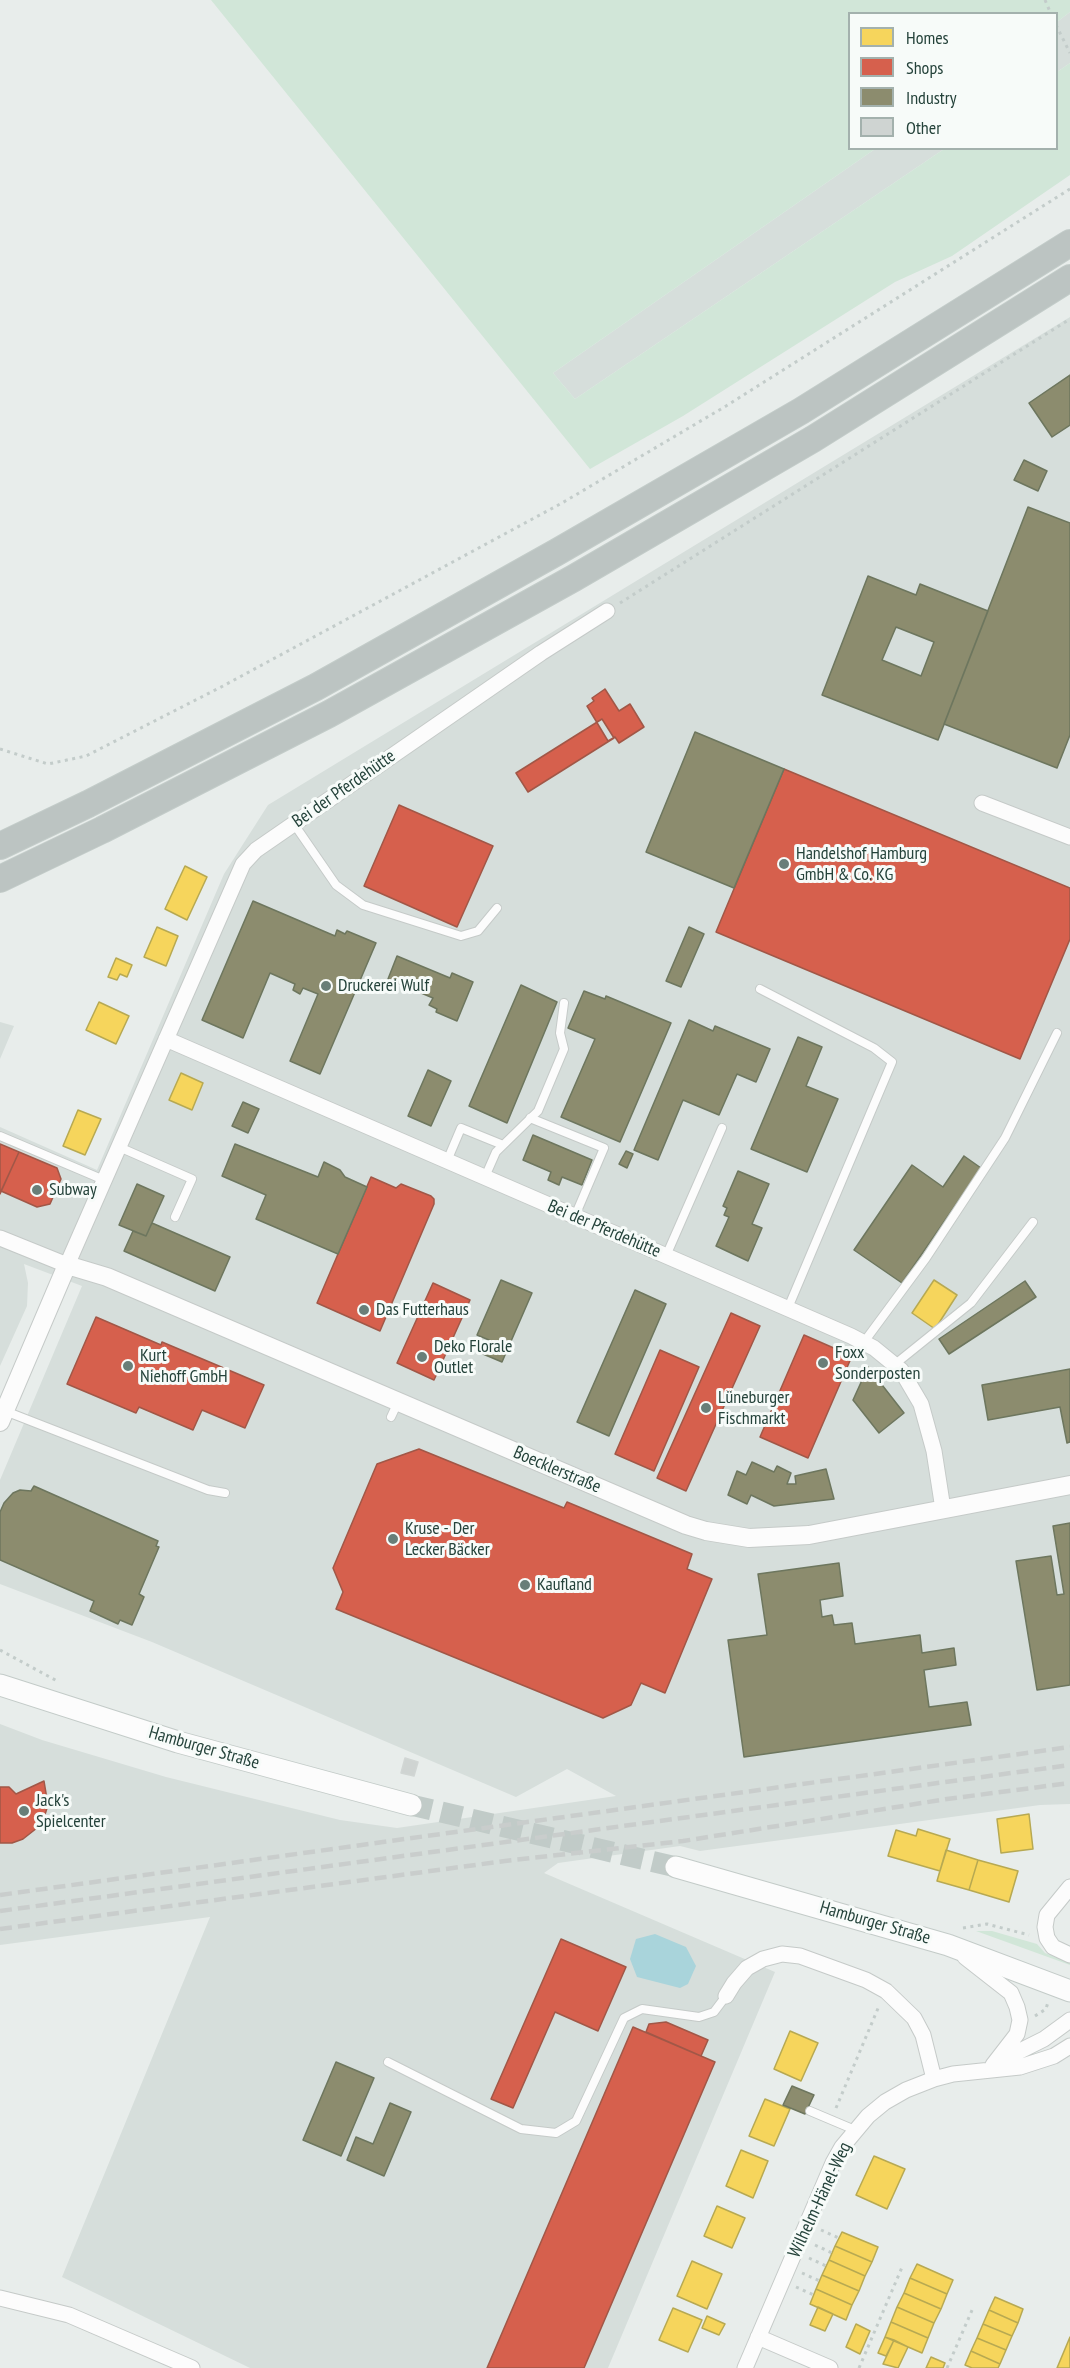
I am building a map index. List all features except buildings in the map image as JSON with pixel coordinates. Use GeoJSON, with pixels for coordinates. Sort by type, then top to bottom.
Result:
{"type":"FeatureCollection","features":[{"type":"Feature","properties":{"kind":"highway"},"geometry":{"type":"LineString","coordinates":[[0,846],[88,804],[316,687],[567,546],[801,411],[1070,243]]}},
{"type":"Feature","properties":{"kind":"highway"},"geometry":{"type":"LineString","coordinates":[[0,879],[102,830],[329,714],[574,578],[813,439],[1070,278]]}},
{"type":"Feature","properties":{"kind":"main road","name":"Hamburger Straße"},"geometry":{"type":"LineString","coordinates":[[10,1688],[178,1742],[411,1805]]}},
{"type":"Feature","properties":{"kind":"main road","name":"Hamburger Straße"},"geometry":{"type":"LineString","coordinates":[[676,1867],[954,1937],[1070,1991]]}},
{"type":"Feature","properties":{"kind":"street","name":"Bei der Pferdehütte"},"geometry":{"type":"LineString","coordinates":[[2,1417],[243,864],[256,850],[541,653],[607,611]]}},
{"type":"Feature","properties":{"kind":"street"},"geometry":{"type":"LineString","coordinates":[[981,803],[1070,837]]}},
{"type":"Feature","properties":{"kind":"street","name":"Bei der Pferdehütte"},"geometry":{"type":"LineString","coordinates":[[166,1039],[864,1342],[894,1365],[911,1386],[921,1404],[929,1427],[943,1509]]}},
{"type":"Feature","properties":{"kind":"street"},"geometry":{"type":"LineString","coordinates":[[0,1238],[68,1265]]}},
{"type":"Feature","properties":{"kind":"street","name":"Boecklerstraße"},"geometry":{"type":"LineString","coordinates":[[68,1265],[107,1277],[395,1410],[706,1531],[749,1538],[789,1537],[1070,1485]]}},
{"type":"Feature","properties":{"kind":"street"},"geometry":{"type":"LineString","coordinates":[[0,1674],[10,1688]]}},
{"type":"Feature","properties":{"kind":"street"},"geometry":{"type":"LineString","coordinates":[[1070,1887],[1047,1915],[1045,1927],[1047,1938],[1053,1947],[1070,1955]]}},
{"type":"Feature","properties":{"kind":"street"},"geometry":{"type":"LineString","coordinates":[[954,1937],[1011,1993],[1017,2007],[1020,2020],[1017,2034],[986,2068]]}},
{"type":"Feature","properties":{"kind":"street"},"geometry":{"type":"LineString","coordinates":[[726,1996],[747,1968],[763,1959],[782,1954],[800,1956],[866,1980],[886,1991],[901,2004],[918,2027],[923,2035],[934,2079]]}},
{"type":"Feature","properties":{"kind":"street","name":"Wilhelm-Hänel-Weg"},"geometry":{"type":"LineString","coordinates":[[986,2068],[1044,2040],[1070,2020]]}},
{"type":"Feature","properties":{"kind":"street","name":"Wilhelm-Hänel-Weg"},"geometry":{"type":"LineString","coordinates":[[745,2368],[833,2163],[855,2130],[885,2102],[906,2090],[934,2079],[986,2068],[1020,2067],[1054,2056],[1070,2046]]}},
{"type":"Feature","properties":{"kind":"street"},"geometry":{"type":"LineString","coordinates":[[0,2298],[69,2315],[192,2368]]}},
{"type":"Feature","properties":{"kind":"street"},"geometry":{"type":"LineString","coordinates":[[758,2337],[830,2368]]}},
{"type":"Feature","properties":{"kind":"lane"},"geometry":{"type":"LineString","coordinates":[[294,824],[336,885],[363,904],[461,936],[478,931],[497,908]]}},
{"type":"Feature","properties":{"kind":"lane"},"geometry":{"type":"LineString","coordinates":[[760,989],[874,1048],[892,1062],[788,1308]]}},
{"type":"Feature","properties":{"kind":"lane"},"geometry":{"type":"LineString","coordinates":[[485,1177],[496,1152],[538,1111],[564,1049],[560,1033],[564,1004]]}},
{"type":"Feature","properties":{"kind":"lane"},"geometry":{"type":"LineString","coordinates":[[864,1342],[926,1258],[1005,1138],[1057,1033]]}},
{"type":"Feature","properties":{"kind":"lane"},"geometry":{"type":"LineString","coordinates":[[530,1118],[604,1148],[575,1216]]}},
{"type":"Feature","properties":{"kind":"lane"},"geometry":{"type":"LineString","coordinates":[[447,1161],[461,1128],[503,1145]]}},
{"type":"Feature","properties":{"kind":"lane"},"geometry":{"type":"LineString","coordinates":[[666,1256],[722,1128]]}},
{"type":"Feature","properties":{"kind":"lane"},"geometry":{"type":"LineString","coordinates":[[0,1136],[104,1180]]}},
{"type":"Feature","properties":{"kind":"lane"},"geometry":{"type":"LineString","coordinates":[[119,1147],[192,1179],[175,1217]]}},
{"type":"Feature","properties":{"kind":"lane"},"geometry":{"type":"LineString","coordinates":[[894,1365],[971,1303],[1033,1222]]}},
{"type":"Feature","properties":{"kind":"lane"},"geometry":{"type":"LineString","coordinates":[[2,1417],[208,1490],[225,1493]]}},
{"type":"Feature","properties":{"kind":"lane"},"geometry":{"type":"LineString","coordinates":[[388,2062],[521,2129],[556,2133],[576,2121],[624,2018],[642,2009],[699,2017],[714,2012],[726,1996]]}},
{"type":"Feature","properties":{"kind":"lane"},"geometry":{"type":"LineString","coordinates":[[810,2110],[855,2130]]}},
{"type":"Feature","properties":{"kind":"path"},"geometry":{"type":"LineString","coordinates":[[1058,29],[1070,53]]}},
{"type":"Feature","properties":{"kind":"path"},"geometry":{"type":"LineString","coordinates":[[0,749],[48,764],[86,756],[223,686],[562,503],[726,406],[1070,189]]}},
{"type":"Feature","properties":{"kind":"path"},"geometry":{"type":"LineString","coordinates":[[607,611],[1070,319]]}},
{"type":"Feature","properties":{"kind":"path"},"geometry":{"type":"LineString","coordinates":[[0,1650],[62,1683]]}},
{"type":"Feature","properties":{"kind":"path"},"geometry":{"type":"LineString","coordinates":[[954,1937],[987,1924],[1047,1938]]}},
{"type":"Feature","properties":{"kind":"path"},"geometry":{"type":"LineString","coordinates":[[831,2119],[886,1991]]}},
{"type":"Feature","properties":{"kind":"path"},"geometry":{"type":"LineString","coordinates":[[859,2368],[903,2265]]}},
{"type":"Feature","properties":{"kind":"path"},"geometry":{"type":"LineString","coordinates":[[947,2368],[973,2308]]}},
{"type":"Feature","properties":{"kind":"shaded area"},"geometry":{"type":"Polygon","coordinates":[[[1070,12],[1070,63],[1058,71],[1058,21],[1070,12]]]}},
{"type":"Feature","properties":{"kind":"shaded area"},"geometry":{"type":"Polygon","coordinates":[[[874,150],[943,150],[575,399],[553,373],[874,150]]]}},
{"type":"Feature","properties":{"kind":"shaded area"},"geometry":{"type":"Polygon","coordinates":[[[1070,317],[1070,1804],[1040,1805],[700,1851],[680,1846],[558,1863],[544,1873],[775,1972],[608,2368],[250,2368],[62,2277],[210,1917],[0,1945],[0,1724],[42,1740],[166,1777],[340,1820],[397,1828],[616,1796],[567,1769],[516,1797],[152,1642],[0,1584],[0,1480],[82,1286],[24,1264],[28,1283],[27,1306],[0,1366],[0,1127],[97,1170],[224,874],[268,805],[1070,317]]]}},
{"type":"Feature","properties":{"kind":"shaded area"},"geometry":{"type":"Polygon","coordinates":[[[0,1022],[14,1026],[0,1059],[0,1022]]]}},
{"type":"Feature","properties":{"kind":"green space"},"geometry":{"type":"Polygon","coordinates":[[[211,0],[1070,0],[1070,12],[1058,21],[1058,12],[848,12],[848,150],[874,150],[553,373],[575,399],[943,150],[1058,150],[1058,71],[1070,63],[1070,175],[952,256],[895,282],[683,416],[590,469],[211,0]]]}},
{"type":"Feature","properties":{"kind":"green space"},"geometry":{"type":"Polygon","coordinates":[[[976,1931],[992,1931],[1037,1944],[1045,1953],[1070,1962],[1070,1965],[976,1931]]]}},
{"type":"Feature","properties":{"kind":"water"},"geometry":{"type":"Polygon","coordinates":[[[655,1934],[686,1947],[696,1966],[688,1984],[680,1988],[637,1977],[630,1959],[636,1939],[655,1934]]]}},
{"type":"Feature","properties":{"kind":"tunnel"},"geometry":{"type":"LineString","coordinates":[[411,1805],[676,1867]]}},
{"type":"Feature","properties":{"kind":"railway"},"geometry":{"type":"LineString","coordinates":[[0,1895],[1070,1747]]}},
{"type":"Feature","properties":{"kind":"railway"},"geometry":{"type":"LineString","coordinates":[[0,1911],[1070,1765]]}},
{"type":"Feature","properties":{"kind":"railway"},"geometry":{"type":"LineString","coordinates":[[0,1929],[505,1861],[683,1841],[947,1799],[1070,1783]]}},
{"type":"Feature","properties":{"kind":"place","name":"Handelshof Hamburg GmbH & Co. KG"},"geometry":{"type":"Point","coordinates":[784,864]}},
{"type":"Feature","properties":{"kind":"place","name":"Druckerei Wulf"},"geometry":{"type":"Point","coordinates":[326,986]}},
{"type":"Feature","properties":{"kind":"place","name":"Subway"},"geometry":{"type":"Point","coordinates":[37,1190]}},
{"type":"Feature","properties":{"kind":"place","name":"Das Futterhaus"},"geometry":{"type":"Point","coordinates":[364,1310]}},
{"type":"Feature","properties":{"kind":"place","name":"Deko Florale Outlet"},"geometry":{"type":"Point","coordinates":[422,1357]}},
{"type":"Feature","properties":{"kind":"place","name":"Foxx Sonderposten"},"geometry":{"type":"Point","coordinates":[823,1363]}},
{"type":"Feature","properties":{"kind":"place","name":"Kurt Niehoff GmbH"},"geometry":{"type":"Point","coordinates":[128,1366]}},
{"type":"Feature","properties":{"kind":"place","name":"Lüneburger Fischmarkt"},"geometry":{"type":"Point","coordinates":[706,1408]}},
{"type":"Feature","properties":{"kind":"place","name":"Kruse - Der Lecker Bäcker"},"geometry":{"type":"Point","coordinates":[393,1539]}},
{"type":"Feature","properties":{"kind":"place","name":"Kaufland"},"geometry":{"type":"Point","coordinates":[525,1585]}},
{"type":"Feature","properties":{"kind":"place","name":"Jack's Spielcenter"},"geometry":{"type":"Point","coordinates":[24,1811]}}]}
